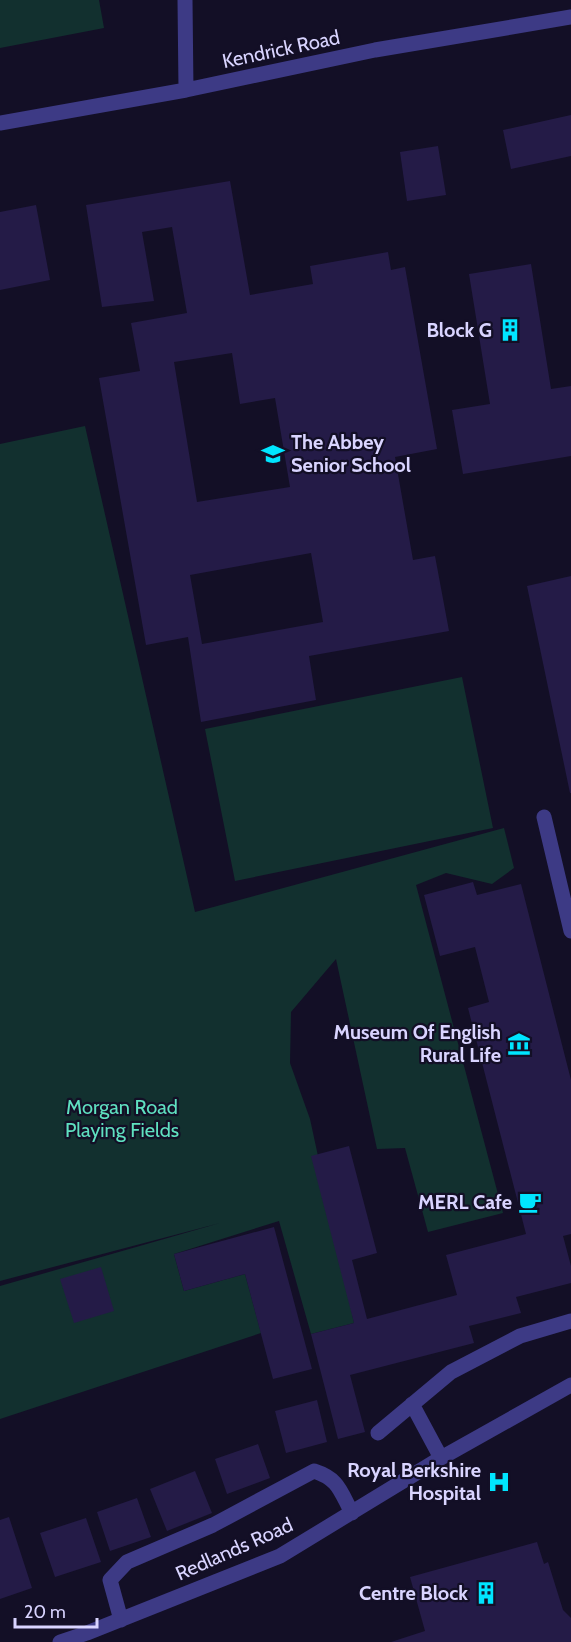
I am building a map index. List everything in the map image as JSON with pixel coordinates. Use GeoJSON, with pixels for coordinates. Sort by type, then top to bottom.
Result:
{"type":"FeatureCollection","features":[{"type":"Feature","properties":{"kind":"street"},"geometry":{"type":"LineString","coordinates":[[185,0],[186,90]]}},
{"type":"Feature","properties":{"kind":"street","name":"Kendrick Road"},"geometry":{"type":"LineString","coordinates":[[0,123],[186,90],[375,51],[571,17]]}},
{"type":"Feature","properties":{"kind":"street"},"geometry":{"type":"LineString","coordinates":[[544,817],[565,880],[571,931]]}},
{"type":"Feature","properties":{"kind":"street"},"geometry":{"type":"LineString","coordinates":[[378,1433],[451,1372],[520,1336],[571,1321]]}},
{"type":"Feature","properties":{"kind":"street","name":"Redlands Road"},"geometry":{"type":"LineString","coordinates":[[60,1642],[122,1620],[280,1556],[441,1458],[571,1385]]}},
{"type":"Feature","properties":{"kind":"street"},"geometry":{"type":"LineString","coordinates":[[412,1404],[441,1458]]}},
{"type":"Feature","properties":{"kind":"street"},"geometry":{"type":"LineString","coordinates":[[122,1620],[110,1580],[127,1562],[213,1525],[314,1471],[327,1475],[336,1483],[351,1513]]}},
{"type":"Feature","properties":{"kind":"green space"},"geometry":{"type":"Polygon","coordinates":[[[0,0],[99,0],[104,28],[0,48],[0,0]]]}},
{"type":"Feature","properties":{"kind":"green space","name":"Morgan Road Playing Fields"},"geometry":{"type":"Polygon","coordinates":[[[85,426],[195,912],[504,828],[514,868],[492,884],[446,873],[416,885],[503,1213],[428,1232],[405,1148],[377,1149],[336,959],[291,1012],[290,1063],[310,1119],[354,1323],[311,1334],[279,1221],[174,1254],[184,1291],[245,1274],[261,1333],[0,1419],[0,1286],[220,1223],[0,1281],[0,444],[85,426]]]}},
{"type":"Feature","properties":{"kind":"green space"},"geometry":{"type":"Polygon","coordinates":[[[462,677],[493,828],[235,881],[205,729],[462,677]]]}},
{"type":"Feature","properties":{"kind":"building"},"geometry":{"type":"Polygon","coordinates":[[[571,115],[571,156],[511,169],[503,130],[571,115]]]}},
{"type":"Feature","properties":{"kind":"building"},"geometry":{"type":"Polygon","coordinates":[[[438,146],[446,195],[407,201],[400,152],[438,146]]]}},
{"type":"Feature","properties":{"kind":"building"},"geometry":{"type":"Polygon","coordinates":[[[230,181],[250,295],[313,284],[310,266],[388,252],[391,270],[405,267],[437,449],[395,457],[413,560],[435,556],[449,631],[309,656],[316,700],[201,722],[188,637],[146,645],[99,378],[140,371],[131,323],[187,313],[172,227],[142,232],[154,301],[102,307],[86,205],[230,181]],[[232,353],[174,362],[197,502],[290,487],[275,398],[240,404],[232,353]],[[311,553],[190,575],[202,644],[323,622],[311,553]]]}},
{"type":"Feature","properties":{"kind":"building"},"geometry":{"type":"Polygon","coordinates":[[[36,205],[50,280],[0,290],[0,212],[36,205]]]}},
{"type":"Feature","properties":{"kind":"building","name":"Block G"},"geometry":{"type":"Polygon","coordinates":[[[531,264],[551,389],[571,386],[571,456],[463,474],[452,410],[490,404],[469,274],[531,264]]]}},
{"type":"Feature","properties":{"kind":"building"},"geometry":{"type":"Polygon","coordinates":[[[571,576],[571,793],[570,793],[527,586],[571,576]]]}},
{"type":"Feature","properties":{"kind":"building"},"geometry":{"type":"Polygon","coordinates":[[[473,882],[477,895],[521,884],[571,1080],[571,1234],[563,1236],[571,1266],[571,1283],[516,1297],[521,1313],[469,1326],[474,1343],[350,1375],[365,1432],[338,1439],[311,1334],[354,1323],[311,1156],[349,1146],[377,1253],[352,1260],[367,1319],[457,1295],[446,1255],[526,1234],[468,1008],[489,1002],[475,947],[440,956],[424,895],[473,882]]]}},
{"type":"Feature","properties":{"kind":"building"},"geometry":{"type":"Polygon","coordinates":[[[274,1227],[312,1369],[273,1379],[245,1274],[184,1291],[174,1254],[274,1227]]]}},
{"type":"Feature","properties":{"kind":"building"},"geometry":{"type":"Polygon","coordinates":[[[101,1267],[114,1311],[74,1323],[60,1279],[101,1267]]]}},
{"type":"Feature","properties":{"kind":"building"},"geometry":{"type":"Polygon","coordinates":[[[317,1400],[327,1442],[286,1453],[275,1411],[317,1400]]]}},
{"type":"Feature","properties":{"kind":"building"},"geometry":{"type":"Polygon","coordinates":[[[258,1444],[270,1478],[227,1494],[215,1459],[258,1444]]]}},
{"type":"Feature","properties":{"kind":"building"},"geometry":{"type":"Polygon","coordinates":[[[195,1471],[212,1513],[167,1531],[150,1489],[195,1471]]]}},
{"type":"Feature","properties":{"kind":"building"},"geometry":{"type":"Polygon","coordinates":[[[137,1498],[151,1537],[110,1551],[97,1512],[137,1498]]]}},
{"type":"Feature","properties":{"kind":"building"},"geometry":{"type":"Polygon","coordinates":[[[9,1517],[32,1588],[0,1599],[0,1520],[9,1517]]]}},
{"type":"Feature","properties":{"kind":"building"},"geometry":{"type":"Polygon","coordinates":[[[86,1518],[101,1562],[55,1577],[40,1533],[86,1518]]]}},
{"type":"Feature","properties":{"kind":"building","name":"Centre Block"},"geometry":{"type":"Polygon","coordinates":[[[537,1542],[544,1564],[548,1562],[563,1610],[571,1618],[571,1642],[391,1642],[425,1631],[410,1577],[537,1542]]]}},
{"type":"Feature","properties":{"kind":"place","name":"Block G"},"geometry":{"type":"Point","coordinates":[510,330]}},
{"type":"Feature","properties":{"kind":"place","name":"The Abbey Senior School"},"geometry":{"type":"Point","coordinates":[273,454]}},
{"type":"Feature","properties":{"kind":"place","name":"Museum Of English Rural Life"},"geometry":{"type":"Point","coordinates":[519,1044]}},
{"type":"Feature","properties":{"kind":"place","name":"MERL Cafe"},"geometry":{"type":"Point","coordinates":[530,1202]}},
{"type":"Feature","properties":{"kind":"place","name":"Royal Berkshire Hospital"},"geometry":{"type":"Point","coordinates":[499,1482]}},
{"type":"Feature","properties":{"kind":"place","name":"Centre Block"},"geometry":{"type":"Point","coordinates":[486,1593]}}]}
